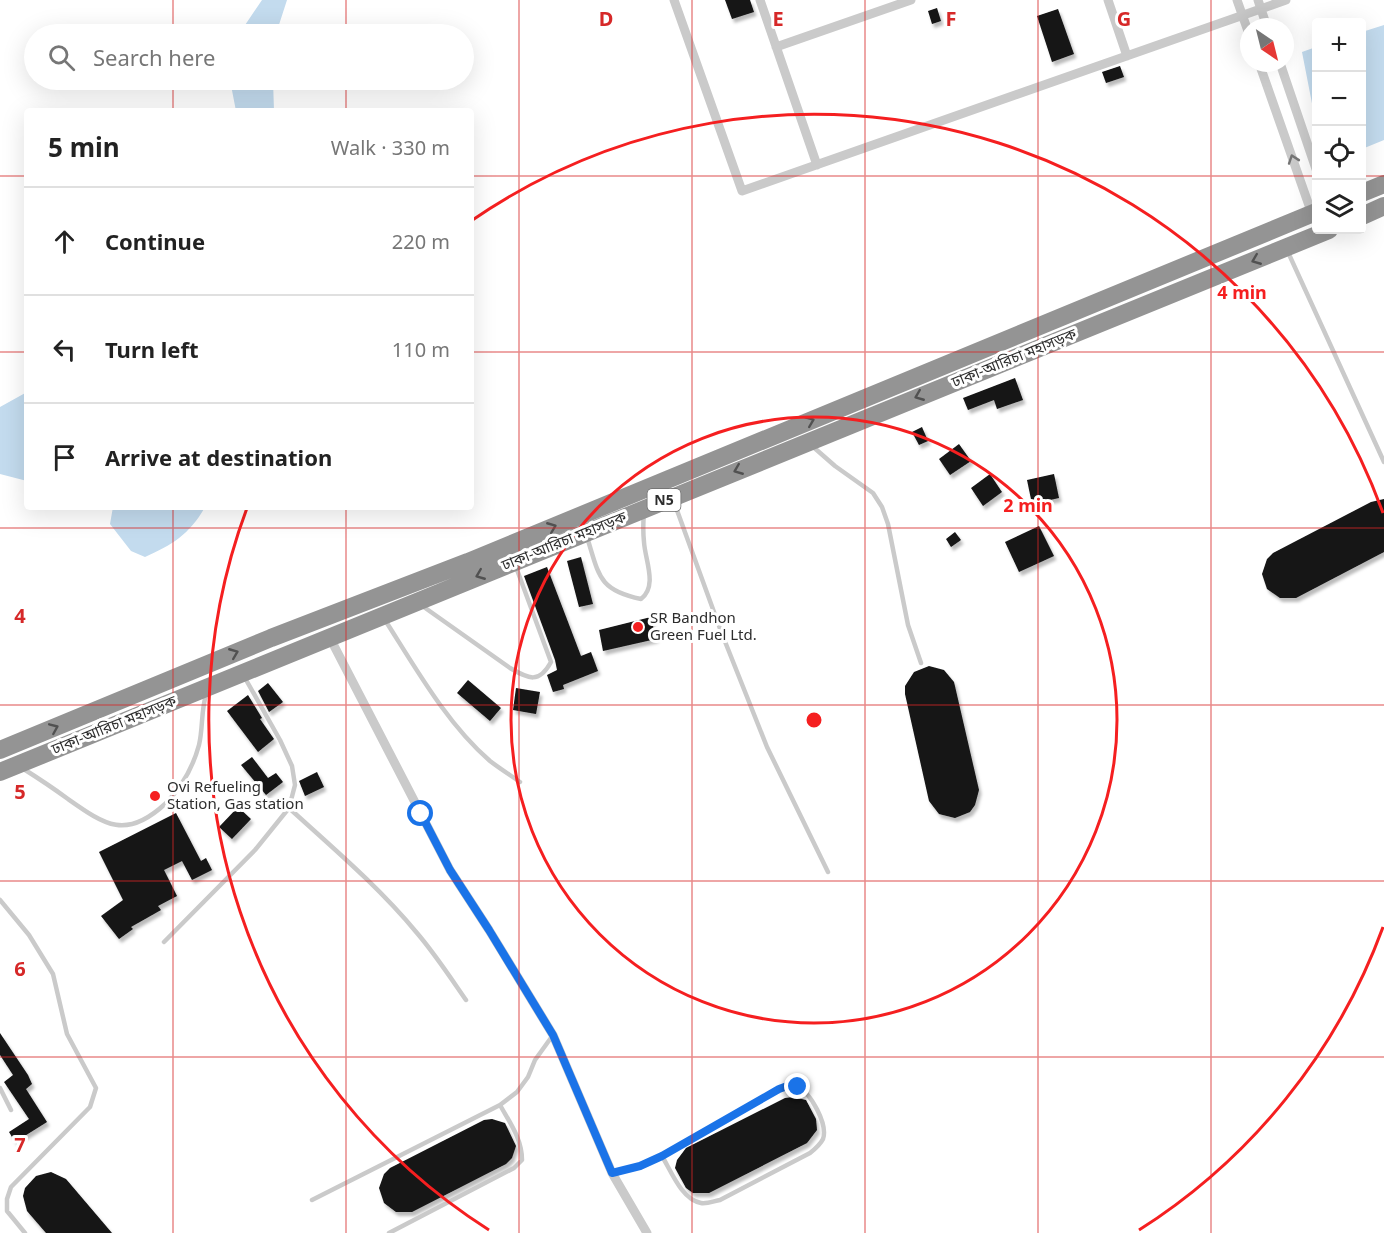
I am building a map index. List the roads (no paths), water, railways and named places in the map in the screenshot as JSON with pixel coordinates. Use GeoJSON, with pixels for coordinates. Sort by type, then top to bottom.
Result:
{"type":"FeatureCollection","features":[{"type":"Feature","properties":{"kind":"highway"},"geometry":{"type":"LineString","coordinates":[[1366,191],[1384,184]]}},
{"type":"Feature","properties":{"kind":"highway"},"geometry":{"type":"LineString","coordinates":[[1366,214],[1384,206]]}},
{"type":"Feature","properties":{"kind":"highway","name":"ঢাকা-আরিচা মহাসড়ক"},"geometry":{"type":"LineString","coordinates":[[0,750],[260,643],[468,562],[1312,214]]}},
{"type":"Feature","properties":{"kind":"highway","name":"ঢাকা-আরিচা মহাসড়ক"},"geometry":{"type":"LineString","coordinates":[[3,770],[1319,234]]}},
{"type":"Feature","properties":{"kind":"street"},"geometry":{"type":"LineString","coordinates":[[674,0],[742,191],[1242,15],[1259,4],[1286,0]]}},
{"type":"Feature","properties":{"kind":"street"},"geometry":{"type":"LineString","coordinates":[[760,0],[817,165]]}},
{"type":"Feature","properties":{"kind":"street"},"geometry":{"type":"LineString","coordinates":[[776,47],[911,0]]}},
{"type":"Feature","properties":{"kind":"street"},"geometry":{"type":"LineString","coordinates":[[1108,0],[1127,56]]}},
{"type":"Feature","properties":{"kind":"street"},"geometry":{"type":"LineString","coordinates":[[1237,0],[1243,18]]}},
{"type":"Feature","properties":{"kind":"street"},"geometry":{"type":"LineString","coordinates":[[1262,72],[1312,208]]}},
{"type":"Feature","properties":{"kind":"street"},"geometry":{"type":"LineString","coordinates":[[1283,72],[1312,155]]}},
{"type":"Feature","properties":{"kind":"street"},"geometry":{"type":"LineString","coordinates":[[330,638],[450,870],[553,1035],[612,1173],[646,1233]]}},
{"type":"Feature","properties":{"kind":"lane"},"geometry":{"type":"LineString","coordinates":[[1286,248],[1384,462]]}},
{"type":"Feature","properties":{"kind":"lane"},"geometry":{"type":"LineString","coordinates":[[807,441],[835,466],[873,493],[882,507],[888,524],[909,625],[921,663]]}},
{"type":"Feature","properties":{"kind":"lane"},"geometry":{"type":"LineString","coordinates":[[672,497],[722,634],[767,747],[828,872]]}},
{"type":"Feature","properties":{"kind":"lane"},"geometry":{"type":"LineString","coordinates":[[585,532],[597,568],[609,588],[627,597],[641,599],[647,593],[650,579],[643,531],[645,508]]}},
{"type":"Feature","properties":{"kind":"lane"},"geometry":{"type":"LineString","coordinates":[[416,602],[510,668],[524,676],[535,678],[545,673],[551,662],[514,562]]}},
{"type":"Feature","properties":{"kind":"lane"},"geometry":{"type":"LineString","coordinates":[[381,615],[428,686],[460,729],[490,760],[520,782]]}},
{"type":"Feature","properties":{"kind":"lane"},"geometry":{"type":"LineString","coordinates":[[164,942],[255,850],[289,808],[295,785],[292,766],[242,673]]}},
{"type":"Feature","properties":{"kind":"lane"},"geometry":{"type":"LineString","coordinates":[[3,770],[21,768],[102,822],[125,825],[138,822],[155,813],[178,790],[185,779],[199,746],[205,697],[212,685]]}},
{"type":"Feature","properties":{"kind":"lane"},"geometry":{"type":"LineString","coordinates":[[289,808],[367,878],[393,906],[436,957],[466,1000]]}},
{"type":"Feature","properties":{"kind":"lane"},"geometry":{"type":"LineString","coordinates":[[0,900],[29,934],[53,974],[67,1034],[96,1088],[90,1107],[11,1187],[6,1211],[25,1233]]}},
{"type":"Feature","properties":{"kind":"lane"},"geometry":{"type":"LineString","coordinates":[[312,1200],[500,1105],[517,1092],[528,1077],[535,1060],[553,1035]]}},
{"type":"Feature","properties":{"kind":"lane"},"geometry":{"type":"LineString","coordinates":[[612,1173],[640,1166],[662,1156],[790,1085],[806,1092],[814,1102],[823,1125],[824,1137],[819,1146],[810,1153],[720,1200],[703,1204],[692,1200],[684,1192],[662,1156]]}},
{"type":"Feature","properties":{"kind":"lane"},"geometry":{"type":"LineString","coordinates":[[0,1088],[11,1110]]}},
{"type":"Feature","properties":{"kind":"lane"},"geometry":{"type":"LineString","coordinates":[[389,1233],[514,1168],[522,1160],[519,1139],[500,1105]]}},
{"type":"Feature","properties":{"kind":"water"},"geometry":{"type":"Polygon","coordinates":[[[262,0],[287,0],[279,24],[246,24],[262,0]]]}},
{"type":"Feature","properties":{"kind":"water"},"geometry":{"type":"Polygon","coordinates":[[[1384,25],[1384,140],[1366,147],[1366,72],[1366,31],[1384,25]]]}},
{"type":"Feature","properties":{"kind":"water"},"geometry":{"type":"Polygon","coordinates":[[[1312,48],[1312,103],[1302,52],[1312,48]]]}},
{"type":"Feature","properties":{"kind":"water"},"geometry":{"type":"Polygon","coordinates":[[[232,90],[273,90],[274,108],[235,108],[232,90]]]}},
{"type":"Feature","properties":{"kind":"water"},"geometry":{"type":"Polygon","coordinates":[[[24,394],[24,480],[0,474],[0,407],[24,394]]]}},
{"type":"Feature","properties":{"kind":"water"},"geometry":{"type":"Polygon","coordinates":[[[112,510],[203,510],[180,538],[145,557],[131,551],[110,524],[112,510]]]}},
{"type":"Feature","properties":{"kind":"place","name":"SR Bandhon Green Fuel Ltd."},"geometry":{"type":"Point","coordinates":[638,627]}},
{"type":"Feature","properties":{"kind":"place","name":"Ovi Refueling Station, Gas station"},"geometry":{"type":"Point","coordinates":[155,796]}}]}
